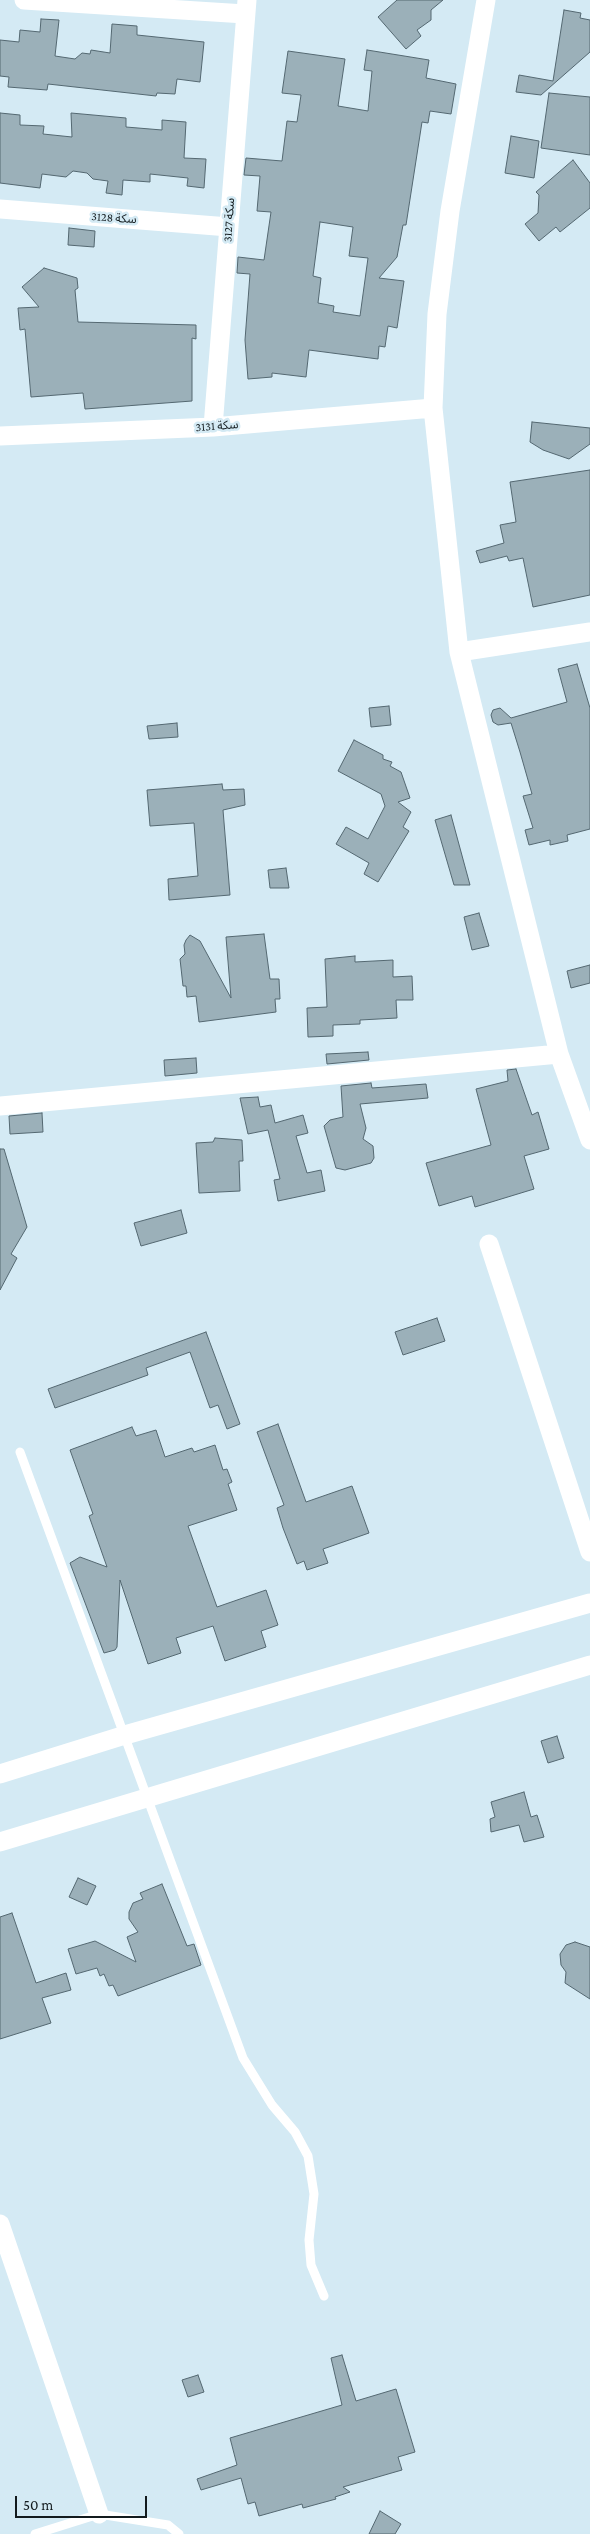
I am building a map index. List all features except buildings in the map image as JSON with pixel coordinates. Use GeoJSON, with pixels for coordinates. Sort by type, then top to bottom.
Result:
{"type":"FeatureCollection","features":[{"type":"Feature","properties":{"kind":"street","name":"سكة 3127"},"geometry":{"type":"LineString","coordinates":[[24,0],[246,7],[213,427]]}},
{"type":"Feature","properties":{"kind":"street"},"geometry":{"type":"LineString","coordinates":[[486,0],[450,211],[439,295],[433,408],[458,652],[559,1054],[590,1139]]}},
{"type":"Feature","properties":{"kind":"street","name":"سكة 3128"},"geometry":{"type":"LineString","coordinates":[[0,209],[229,226]]}},
{"type":"Feature","properties":{"kind":"street","name":"سكة 3131"},"geometry":{"type":"LineString","coordinates":[[0,436],[213,427],[433,408]]}},
{"type":"Feature","properties":{"kind":"street"},"geometry":{"type":"LineString","coordinates":[[458,652],[590,632]]}},
{"type":"Feature","properties":{"kind":"street"},"geometry":{"type":"LineString","coordinates":[[0,1106],[559,1054]]}},
{"type":"Feature","properties":{"kind":"street"},"geometry":{"type":"LineString","coordinates":[[489,1244],[590,1552]]}},
{"type":"Feature","properties":{"kind":"street"},"geometry":{"type":"LineString","coordinates":[[0,1774],[125,1735],[590,1603]]}},
{"type":"Feature","properties":{"kind":"street"},"geometry":{"type":"LineString","coordinates":[[0,1842],[590,1665]]}},
{"type":"Feature","properties":{"kind":"street"},"geometry":{"type":"LineString","coordinates":[[0,2224],[99,2514]]}},
{"type":"Feature","properties":{"kind":"lane"},"geometry":{"type":"LineString","coordinates":[[20,1452],[149,1798],[243,2058],[272,2105],[295,2132],[308,2156],[314,2194],[309,2240],[311,2265],[324,2296]]}},
{"type":"Feature","properties":{"kind":"lane"},"geometry":{"type":"LineString","coordinates":[[35,2534],[99,2514],[168,2525],[180,2534]]}}]}
